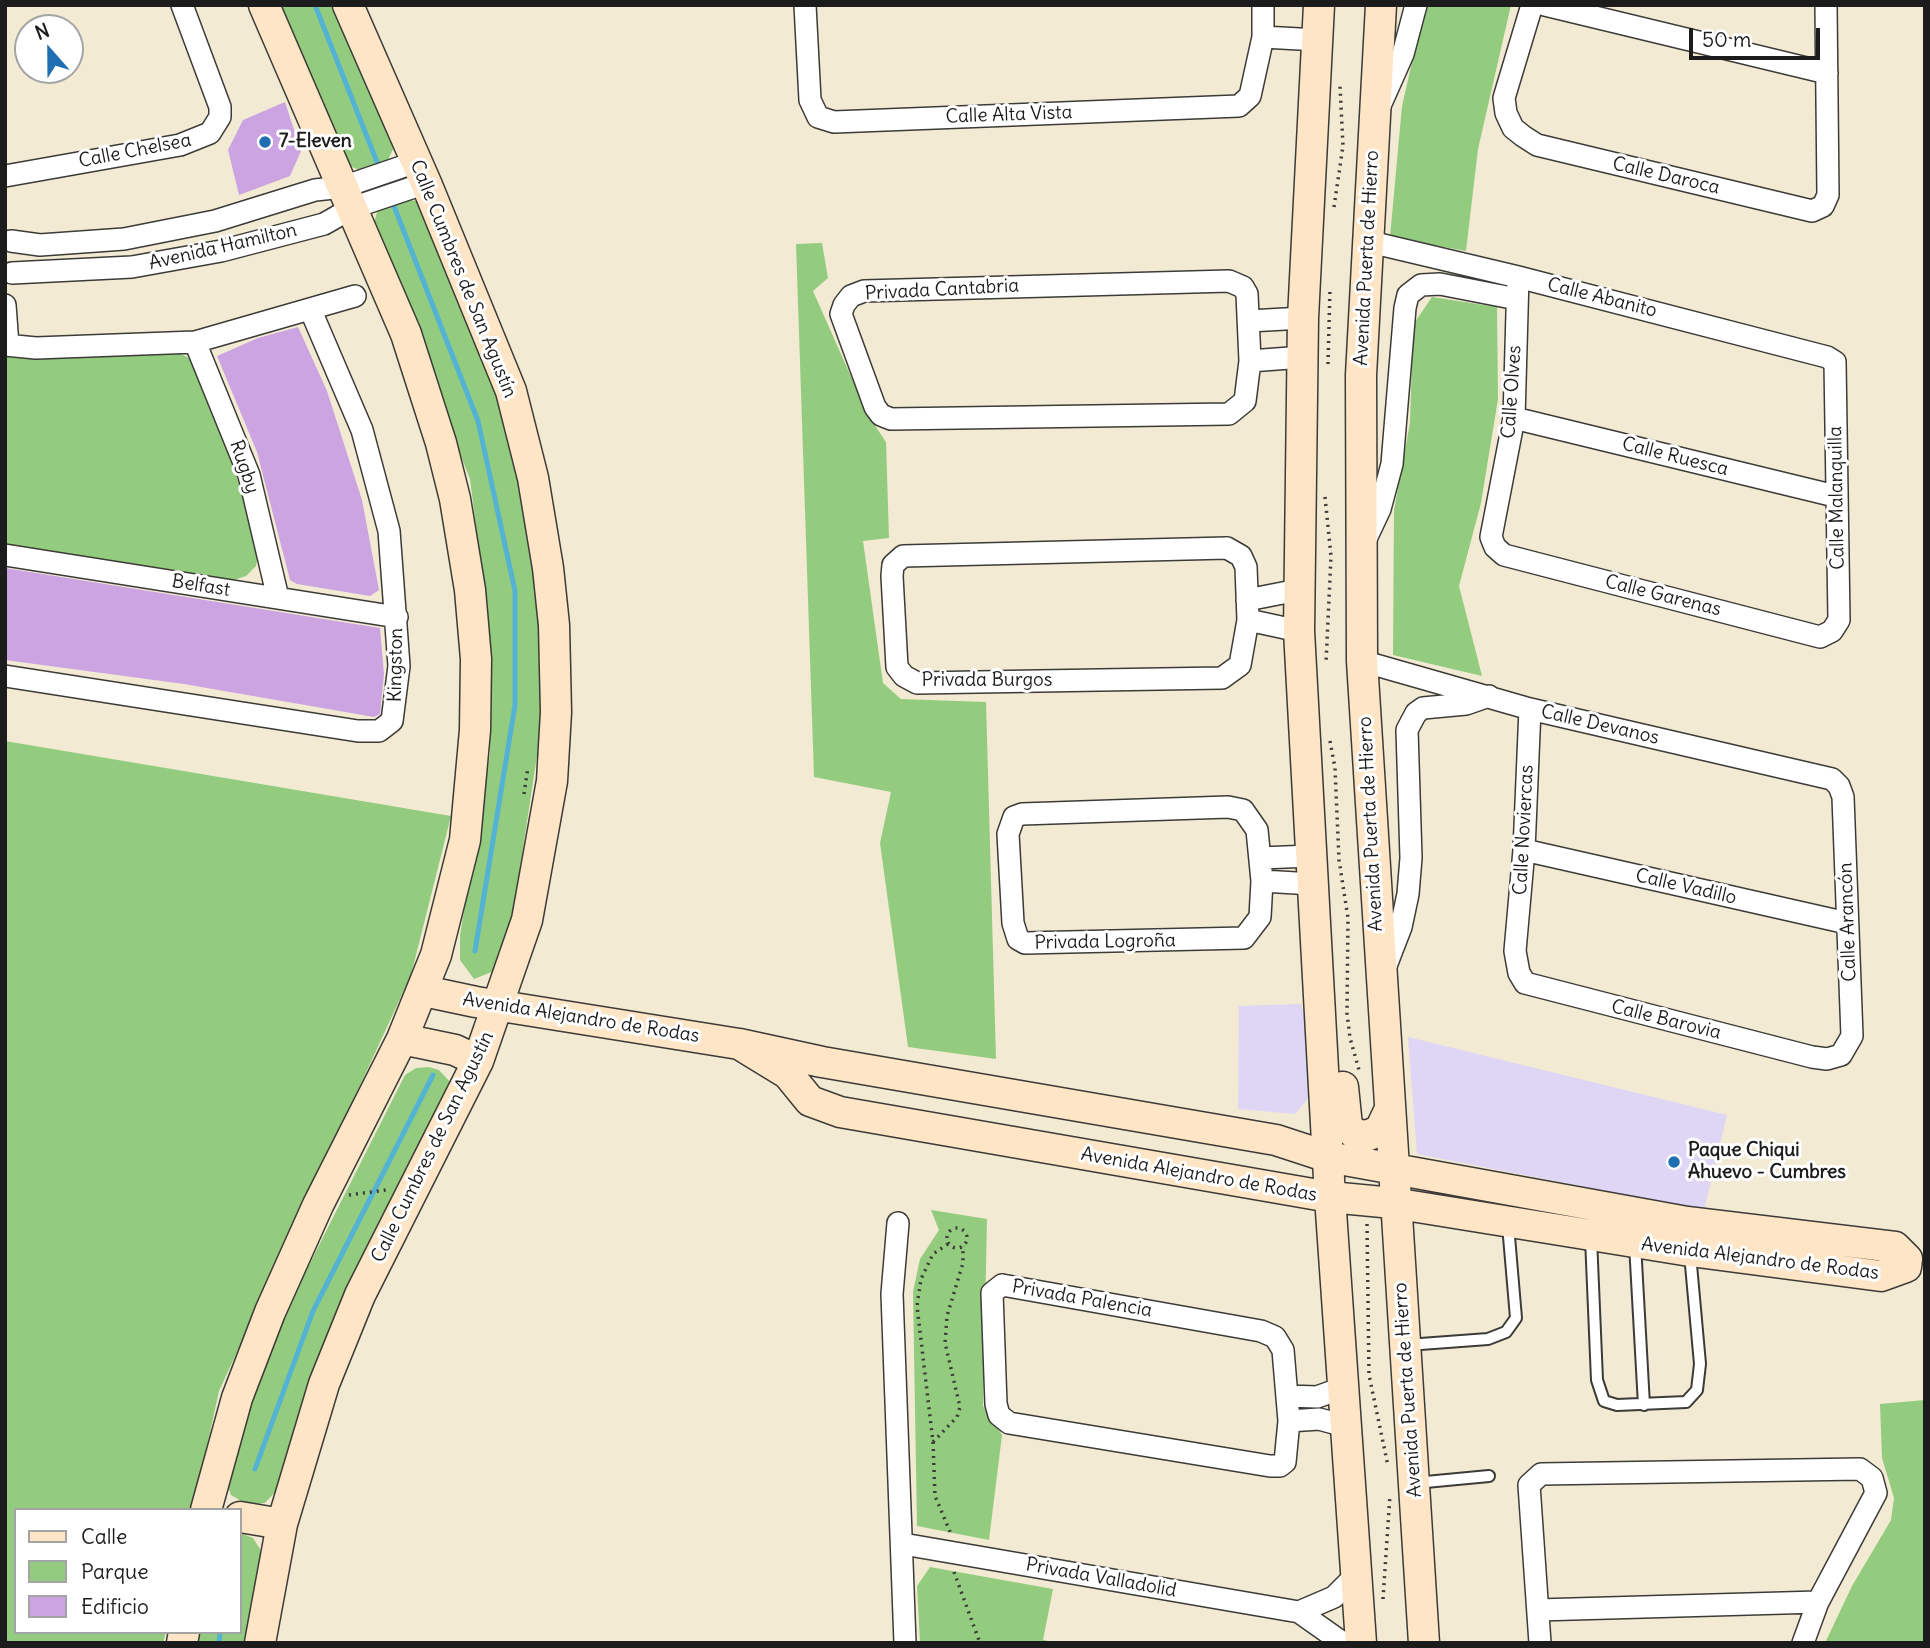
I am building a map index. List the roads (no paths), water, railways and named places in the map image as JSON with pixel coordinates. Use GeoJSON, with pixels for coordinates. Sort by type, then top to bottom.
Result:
{"type":"FeatureCollection","features":[{"type":"Feature","properties":{"kind":"street","name":"Calle Chelsea"},"geometry":{"type":"LineString","coordinates":[[5,176],[180,145],[210,133],[220,117],[220,107],[181,5]]}},
{"type":"Feature","properties":{"kind":"street"},"geometry":{"type":"LineString","coordinates":[[206,1508],[237,1398],[270,1312],[318,1205],[424,991],[436,955],[465,840],[475,730],[476,659],[470,590],[455,499],[441,443],[406,334],[264,5]]}},
{"type":"Feature","properties":{"kind":"street","name":"Calle Cumbres de San Agustín"},"geometry":{"type":"LineString","coordinates":[[260,1643],[282,1524],[324,1384],[360,1295],[478,1061],[527,920],[551,781],[556,712],[554,625],[533,478],[510,391],[421,172],[348,5]]}},
{"type":"Feature","properties":{"kind":"street","name":"Calle Alta Vista"},"geometry":{"type":"LineString","coordinates":[[805,5],[810,100],[818,117],[834,122],[1239,106],[1250,96],[1263,37],[1263,5]]}},
{"type":"Feature","properties":{"kind":"street"},"geometry":{"type":"LineString","coordinates":[[1319,5],[1303,318],[1299,631],[1330,1196],[1362,1643]]}},
{"type":"Feature","properties":{"kind":"street","name":"Avenida Puerta de Hierro"},"geometry":{"type":"LineString","coordinates":[[1381,5],[1366,242],[1361,375],[1364,543],[1362,661],[1380,983],[1407,1354],[1424,1643]]}},
{"type":"Feature","properties":{"kind":"street"},"geometry":{"type":"LineString","coordinates":[[1374,119],[1398,66],[1416,5]]}},
{"type":"Feature","properties":{"kind":"street","name":"Calle Daroca"},"geometry":{"type":"LineString","coordinates":[[1532,5],[1504,98],[1506,113],[1513,128],[1536,145],[1812,211],[1823,206],[1828,195],[1827,73]]}},
{"type":"Feature","properties":{"kind":"street"},"geometry":{"type":"LineString","coordinates":[[1545,5],[1827,73],[1826,5]]}},
{"type":"Feature","properties":{"kind":"street"},"geometry":{"type":"LineString","coordinates":[[1263,37],[1318,40]]}},
{"type":"Feature","properties":{"kind":"street","name":"Avenida Hamilton"},"geometry":{"type":"LineString","coordinates":[[9,276],[132,267],[221,251],[324,224],[348,198],[421,172]]}},
{"type":"Feature","properties":{"kind":"street","name":"Avenida Hamilton"},"geometry":{"type":"LineString","coordinates":[[8,238],[40,245],[124,239],[215,221],[315,190],[348,198]]}},
{"type":"Feature","properties":{"kind":"street"},"geometry":{"type":"LineString","coordinates":[[8,238],[16,262],[9,276]]}},
{"type":"Feature","properties":{"kind":"street","name":"Calle Abanito"},"geometry":{"type":"LineString","coordinates":[[1366,242],[1518,277],[1827,357],[1835,362]]}},
{"type":"Feature","properties":{"kind":"street","name":"Calle Olves"},"geometry":{"type":"LineString","coordinates":[[1496,547],[1491,537],[1514,418],[1518,277]]}},
{"type":"Feature","properties":{"kind":"street","name":"Privada Cantabria"},"geometry":{"type":"LineString","coordinates":[[1229,281],[1243,287],[1247,294],[1249,321],[1250,361],[1245,401],[1229,414],[891,419],[881,415],[875,407],[841,314],[851,296],[864,291],[1229,281]]}},
{"type":"Feature","properties":{"kind":"street","name":"Calle Abanito"},"geometry":{"type":"LineString","coordinates":[[1364,543],[1380,509],[1392,464],[1408,295],[1421,285],[1440,284],[1517,299]]}},
{"type":"Feature","properties":{"kind":"street"},"geometry":{"type":"LineString","coordinates":[[5,305],[7,345],[36,348],[195,342],[311,311],[355,296]]}},
{"type":"Feature","properties":{"kind":"street","name":"Kingston"},"geometry":{"type":"LineString","coordinates":[[5,676],[345,729],[379,731],[386,728],[394,716],[399,666],[389,531],[362,430],[311,311]]}},
{"type":"Feature","properties":{"kind":"street"},"geometry":{"type":"LineString","coordinates":[[1249,321],[1303,318]]}},
{"type":"Feature","properties":{"kind":"street","name":"Rugby"},"geometry":{"type":"LineString","coordinates":[[195,342],[248,475],[278,598]]}},
{"type":"Feature","properties":{"kind":"street"},"geometry":{"type":"LineString","coordinates":[[1250,361],[1303,357]]}},
{"type":"Feature","properties":{"kind":"street","name":"Calle Malanquilla"},"geometry":{"type":"LineString","coordinates":[[1832,631],[1839,620],[1835,362]]}},
{"type":"Feature","properties":{"kind":"street","name":"Calle Ruesca"},"geometry":{"type":"LineString","coordinates":[[1514,418],[1835,496]]}},
{"type":"Feature","properties":{"kind":"street","name":"Calle Garenas"},"geometry":{"type":"LineString","coordinates":[[1496,547],[1504,555],[1820,636],[1832,631]]}},
{"type":"Feature","properties":{"kind":"street","name":"Privada Burgos"},"geometry":{"type":"LineString","coordinates":[[1227,548],[1241,556],[1246,567],[1248,610],[1240,665],[1222,678],[917,683],[904,676],[897,667],[893,565],[903,556],[1227,548]]}},
{"type":"Feature","properties":{"kind":"street","name":"Belfast"},"geometry":{"type":"LineString","coordinates":[[5,555],[397,617]]}},
{"type":"Feature","properties":{"kind":"street"},"geometry":{"type":"LineString","coordinates":[[1248,610],[1298,590]]}},
{"type":"Feature","properties":{"kind":"street"},"geometry":{"type":"LineString","coordinates":[[1248,610],[1299,631]]}},
{"type":"Feature","properties":{"kind":"street","name":"Calle Devanos"},"geometry":{"type":"LineString","coordinates":[[1362,661],[1530,709],[1832,779],[1839,786]]}},
{"type":"Feature","properties":{"kind":"street"},"geometry":{"type":"LineString","coordinates":[[1380,983],[1401,927],[1408,894],[1411,858],[1407,730],[1410,720],[1423,708],[1466,704],[1489,696]]}},
{"type":"Feature","properties":{"kind":"street","name":"Calle Noviercas"},"geometry":{"type":"LineString","coordinates":[[1515,951],[1524,850],[1530,709]]}},
{"type":"Feature","properties":{"kind":"street","name":"Calle Arancón"},"geometry":{"type":"LineString","coordinates":[[1839,786],[1843,797],[1852,1036],[1841,1055]]}},
{"type":"Feature","properties":{"kind":"street","name":"Privada Logroña"},"geometry":{"type":"LineString","coordinates":[[1238,808],[1250,817],[1257,830],[1260,858],[1260,917],[1244,938],[1025,943],[1018,939],[1013,923],[1008,834],[1014,817],[1022,814],[1238,808]]}},
{"type":"Feature","properties":{"kind":"street","name":"Calle Vadillo"},"geometry":{"type":"LineString","coordinates":[[1524,850],[1847,923]]}},
{"type":"Feature","properties":{"kind":"street"},"geometry":{"type":"LineString","coordinates":[[1260,858],[1312,870]]}},
{"type":"Feature","properties":{"kind":"street"},"geometry":{"type":"LineString","coordinates":[[1262,881],[1312,870]]}},
{"type":"Feature","properties":{"kind":"street","name":"Calle Barovia"},"geometry":{"type":"LineString","coordinates":[[1515,951],[1519,973],[1525,983],[1534,987],[1812,1057],[1828,1059],[1841,1055]]}},
{"type":"Feature","properties":{"kind":"street"},"geometry":{"type":"LineString","coordinates":[[436,955],[442,969],[457,980],[495,984],[510,973]]}},
{"type":"Feature","properties":{"kind":"street"},"geometry":{"type":"LineString","coordinates":[[1319,987],[1333,1010],[1339,1027],[1347,1126],[1355,1133],[1367,1136],[1380,1130],[1389,1111]]}},
{"type":"Feature","properties":{"kind":"street","name":"Avenida Alejandro de Rodas"},"geometry":{"type":"LineString","coordinates":[[424,991],[499,1006],[739,1044],[956,1086],[1276,1140],[1328,1157],[1687,1222],[1895,1247],[1907,1259],[1906,1267],[1900,1272],[1881,1276],[1690,1251],[1394,1203],[1330,1196],[947,1132],[822,1107],[810,1101],[788,1074],[739,1044]]}},
{"type":"Feature","properties":{"kind":"street"},"geometry":{"type":"LineString","coordinates":[[402,1039],[455,1051],[478,1061]]}},
{"type":"Feature","properties":{"kind":"street"},"geometry":{"type":"LineString","coordinates":[[802,1092],[807,1074],[813,1066],[822,1062]]}},
{"type":"Feature","properties":{"kind":"street"},"geometry":{"type":"LineString","coordinates":[[947,1132],[956,1086]]}},
{"type":"Feature","properties":{"kind":"street"},"geometry":{"type":"LineString","coordinates":[[1276,1140],[1297,1130],[1313,1115],[1324,1096]]}},
{"type":"Feature","properties":{"kind":"street"},"geometry":{"type":"LineString","coordinates":[[1333,1244],[1349,1221],[1358,1217],[1373,1223],[1378,1232],[1390,1322],[1407,1354]]}},
{"type":"Feature","properties":{"kind":"street"},"geometry":{"type":"LineString","coordinates":[[898,1223],[892,1294],[905,1643]]}},
{"type":"Feature","properties":{"kind":"street","name":"Privada Palencia"},"geometry":{"type":"LineString","coordinates":[[1002,1285],[1269,1333],[1283,1350],[1287,1396],[1289,1421],[1285,1462],[1277,1467],[1009,1423],[999,1415],[996,1404],[993,1290],[1002,1285]]}},
{"type":"Feature","properties":{"kind":"street"},"geometry":{"type":"LineString","coordinates":[[1287,1396],[1317,1397],[1342,1388]]}},
{"type":"Feature","properties":{"kind":"street"},"geometry":{"type":"LineString","coordinates":[[1289,1421],[1319,1419],[1345,1426]]}},
{"type":"Feature","properties":{"kind":"street"},"geometry":{"type":"LineString","coordinates":[[1540,1643],[1529,1485],[1541,1474],[1860,1469],[1872,1478],[1876,1493],[1818,1602],[1803,1643]]}},
{"type":"Feature","properties":{"kind":"street"},"geometry":{"type":"LineString","coordinates":[[242,1517],[282,1524]]}},
{"type":"Feature","properties":{"kind":"street","name":"Privada Valladolid"},"geometry":{"type":"LineString","coordinates":[[903,1544],[1299,1612],[1343,1643]]}},
{"type":"Feature","properties":{"kind":"street"},"geometry":{"type":"LineString","coordinates":[[1299,1612],[1334,1597],[1356,1574]]}},
{"type":"Feature","properties":{"kind":"street"},"geometry":{"type":"LineString","coordinates":[[1538,1610],[1818,1602]]}},
{"type":"Feature","properties":{"kind":"lane"},"geometry":{"type":"LineString","coordinates":[[1407,1354],[1488,1339],[1506,1332],[1516,1318],[1508,1222]]}},
{"type":"Feature","properties":{"kind":"lane"},"geometry":{"type":"LineString","coordinates":[[1591,1235],[1597,1380],[1604,1401],[1618,1405],[1686,1402],[1697,1390],[1700,1364],[1690,1251]]}},
{"type":"Feature","properties":{"kind":"lane"},"geometry":{"type":"LineString","coordinates":[[1634,1242],[1644,1405]]}},
{"type":"Feature","properties":{"kind":"lane"},"geometry":{"type":"LineString","coordinates":[[1415,1483],[1489,1476]]}},
{"type":"Feature","properties":{"kind":"waterway"},"geometry":{"type":"LineString","coordinates":[[315,5],[377,162]]}},
{"type":"Feature","properties":{"kind":"waterway"},"geometry":{"type":"LineString","coordinates":[[392,201],[478,421],[515,591],[515,705],[475,951]]}},
{"type":"Feature","properties":{"kind":"waterway"},"geometry":{"type":"LineString","coordinates":[[255,1469],[313,1311],[433,1075]]}},
{"type":"Feature","properties":{"kind":"waterway"},"geometry":{"type":"LineString","coordinates":[[219,1643],[220,1634]]}},
{"type":"Feature","properties":{"kind":"place","name":"7-Eleven"},"geometry":{"type":"Point","coordinates":[265,142]}},
{"type":"Feature","properties":{"kind":"place","name":"Paque Chiqui Ahuevo - Cumbres"},"geometry":{"type":"Point","coordinates":[1674,1162]}}]}
